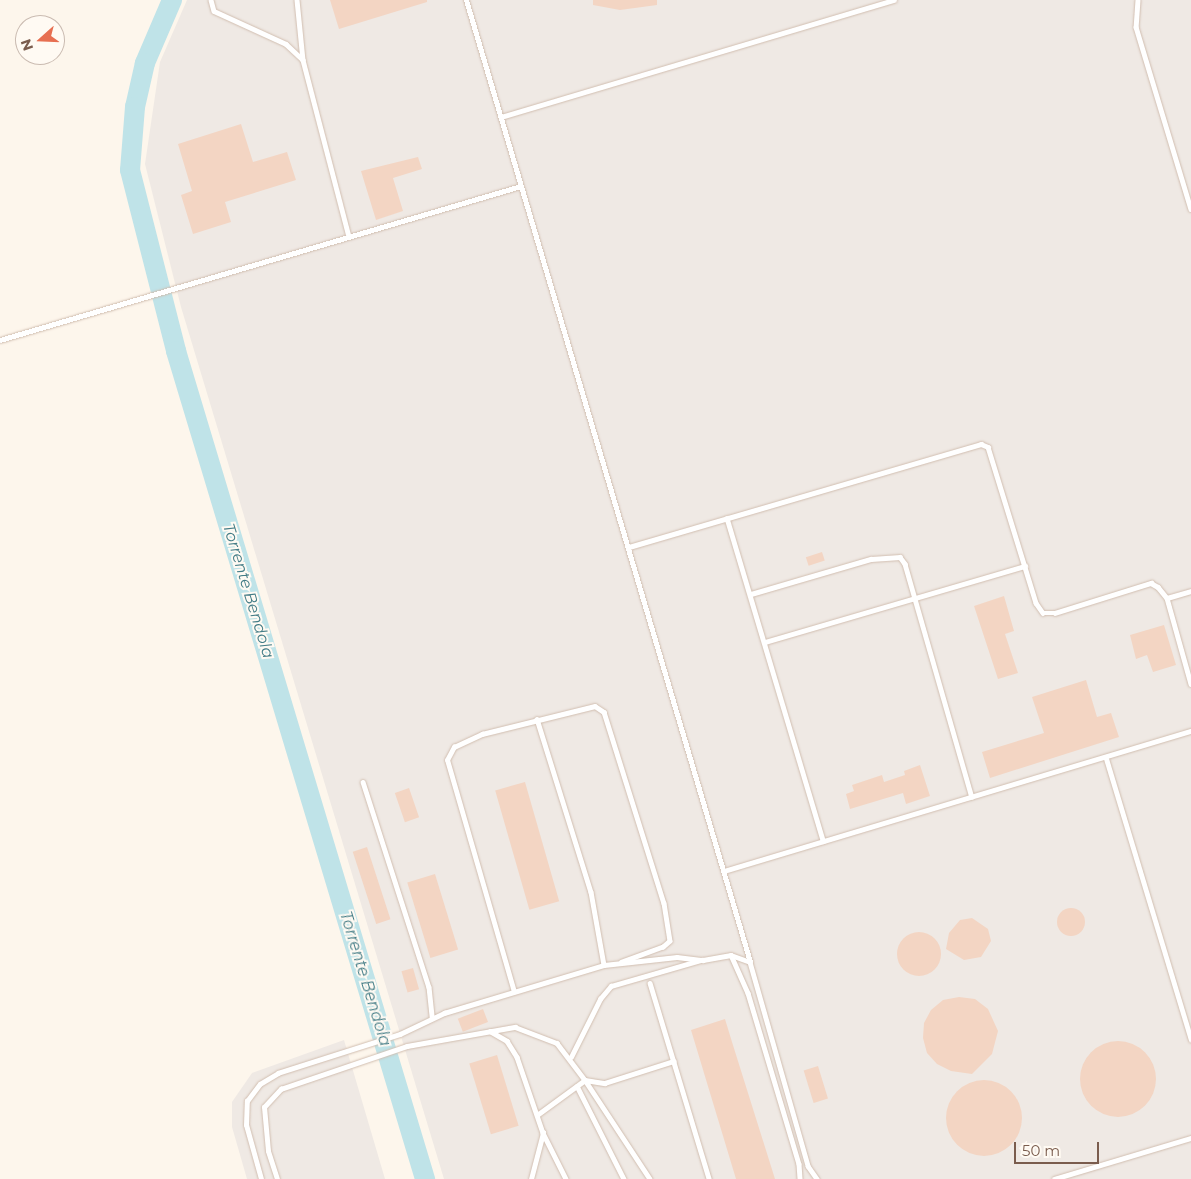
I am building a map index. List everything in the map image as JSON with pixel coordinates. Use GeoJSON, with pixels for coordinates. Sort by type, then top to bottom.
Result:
{"type":"FeatureCollection","features":[{"type":"Feature","properties":{"kind":"lane"},"geometry":{"type":"LineString","coordinates":[[211,0],[214,11],[286,44],[302,60]]}},
{"type":"Feature","properties":{"kind":"lane"},"geometry":{"type":"LineString","coordinates":[[297,0],[302,60],[350,236]]}},
{"type":"Feature","properties":{"kind":"lane"},"geometry":{"type":"LineString","coordinates":[[466,0],[629,547],[808,1166],[817,1179]]}},
{"type":"Feature","properties":{"kind":"lane"},"geometry":{"type":"LineString","coordinates":[[500,117],[894,0]]}},
{"type":"Feature","properties":{"kind":"lane"},"geometry":{"type":"LineString","coordinates":[[1138,0],[1136,27],[1191,209]]}},
{"type":"Feature","properties":{"kind":"lane"},"geometry":{"type":"LineString","coordinates":[[0,340],[521,186]]}},
{"type":"Feature","properties":{"kind":"lane"},"geometry":{"type":"LineString","coordinates":[[629,547],[981,444],[988,448],[1036,603],[1043,613],[1055,613],[1151,583],[1158,586],[1167,598],[1191,684]]}},
{"type":"Feature","properties":{"kind":"lane"},"geometry":{"type":"LineString","coordinates":[[727,518],[823,841]]}},
{"type":"Feature","properties":{"kind":"lane"},"geometry":{"type":"LineString","coordinates":[[751,594],[871,559],[895,555],[905,564],[972,797]]}},
{"type":"Feature","properties":{"kind":"lane"},"geometry":{"type":"LineString","coordinates":[[765,642],[1025,566]]}},
{"type":"Feature","properties":{"kind":"lane"},"geometry":{"type":"LineString","coordinates":[[1167,598],[1191,591]]}},
{"type":"Feature","properties":{"kind":"lane"},"geometry":{"type":"LineString","coordinates":[[514,992],[447,760],[454,747],[482,734],[595,706],[604,712],[664,903],[670,941],[621,963]]}},
{"type":"Feature","properties":{"kind":"lane"},"geometry":{"type":"LineString","coordinates":[[537,719],[592,892],[604,966]]}},
{"type":"Feature","properties":{"kind":"lane"},"geometry":{"type":"LineString","coordinates":[[724,871],[1191,731]]}},
{"type":"Feature","properties":{"kind":"lane"},"geometry":{"type":"LineString","coordinates":[[1106,757],[1191,1039]]}},
{"type":"Feature","properties":{"kind":"lane"},"geometry":{"type":"LineString","coordinates":[[363,782],[429,988],[432,1018]]}},
{"type":"Feature","properties":{"kind":"lane"},"geometry":{"type":"LineString","coordinates":[[570,1057],[600,999],[611,986],[703,960],[731,955],[750,962]]}},
{"type":"Feature","properties":{"kind":"lane"},"geometry":{"type":"LineString","coordinates":[[731,955],[748,992],[799,1164],[800,1179]]}},
{"type":"Feature","properties":{"kind":"lane"},"geometry":{"type":"LineString","coordinates":[[261,1179],[246,1125],[247,1101],[260,1084],[278,1073],[400,1034],[432,1018],[604,966],[621,963],[637,964],[677,956],[703,960]]}},
{"type":"Feature","properties":{"kind":"lane"},"geometry":{"type":"LineString","coordinates":[[650,982],[709,1179]]}},
{"type":"Feature","properties":{"kind":"lane"},"geometry":{"type":"LineString","coordinates":[[277,1179],[268,1151],[264,1108],[282,1090],[352,1062],[407,1046],[461,1038],[489,1030],[515,1027],[556,1043],[570,1057],[650,1179]]}},
{"type":"Feature","properties":{"kind":"lane"},"geometry":{"type":"LineString","coordinates":[[489,1030],[507,1042],[517,1058],[543,1133],[566,1179]]}},
{"type":"Feature","properties":{"kind":"lane"},"geometry":{"type":"LineString","coordinates":[[537,1115],[585,1080],[605,1083],[674,1061]]}},
{"type":"Feature","properties":{"kind":"lane"},"geometry":{"type":"LineString","coordinates":[[577,1086],[624,1179]]}},
{"type":"Feature","properties":{"kind":"lane"},"geometry":{"type":"LineString","coordinates":[[531,1179],[543,1133]]}},
{"type":"Feature","properties":{"kind":"lane"},"geometry":{"type":"LineString","coordinates":[[1054,1179],[1191,1138]]}},
{"type":"Feature","properties":{"kind":"shaded area"},"geometry":{"type":"Polygon","coordinates":[[[187,0],[1191,0],[1191,1179],[444,1179],[181,307],[145,164],[160,62],[187,0]]]}},
{"type":"Feature","properties":{"kind":"shaded area"},"geometry":{"type":"Polygon","coordinates":[[[344,1040],[385,1179],[247,1179],[232,1127],[232,1102],[252,1073],[344,1040]]]}},
{"type":"Feature","properties":{"kind":"building"},"geometry":{"type":"Polygon","coordinates":[[[330,0],[427,0],[427,2],[339,29],[330,0]]]}},
{"type":"Feature","properties":{"kind":"building"},"geometry":{"type":"Polygon","coordinates":[[[593,0],[657,0],[657,5],[620,10],[593,5],[593,0]]]}},
{"type":"Feature","properties":{"kind":"building"},"geometry":{"type":"Polygon","coordinates":[[[241,124],[253,162],[287,152],[296,180],[225,202],[231,222],[193,234],[181,195],[192,191],[178,144],[241,124]]]}},
{"type":"Feature","properties":{"kind":"building"},"geometry":{"type":"Polygon","coordinates":[[[418,157],[422,169],[393,178],[403,211],[376,220],[361,171],[418,157]]]}},
{"type":"Feature","properties":{"kind":"building"},"geometry":{"type":"Polygon","coordinates":[[[822,552],[825,561],[809,566],[806,557],[822,552]]]}},
{"type":"Feature","properties":{"kind":"building"},"geometry":{"type":"Polygon","coordinates":[[[1004,596],[1014,631],[1005,634],[1018,673],[998,679],[974,606],[1004,596]]]}},
{"type":"Feature","properties":{"kind":"building"},"geometry":{"type":"Polygon","coordinates":[[[1164,625],[1176,665],[1153,672],[1147,655],[1136,659],[1130,635],[1164,625]]]}},
{"type":"Feature","properties":{"kind":"building"},"geometry":{"type":"Polygon","coordinates":[[[1086,680],[1097,717],[1111,713],[1119,737],[990,778],[982,752],[1044,733],[1032,697],[1086,680]]]}},
{"type":"Feature","properties":{"kind":"building"},"geometry":{"type":"Polygon","coordinates":[[[920,765],[930,796],[906,804],[903,793],[850,809],[846,794],[854,791],[852,785],[882,775],[884,782],[905,775],[904,771],[920,765]]]}},
{"type":"Feature","properties":{"kind":"building"},"geometry":{"type":"Polygon","coordinates":[[[525,782],[559,901],[529,910],[495,791],[525,782]]]}},
{"type":"Feature","properties":{"kind":"building"},"geometry":{"type":"Polygon","coordinates":[[[409,788],[419,817],[405,822],[395,793],[409,788]]]}},
{"type":"Feature","properties":{"kind":"building"},"geometry":{"type":"Polygon","coordinates":[[[367,847],[390,919],[376,924],[353,852],[367,847]]]}},
{"type":"Feature","properties":{"kind":"building"},"geometry":{"type":"Polygon","coordinates":[[[435,874],[458,950],[430,958],[407,882],[435,874]]]}},
{"type":"Feature","properties":{"kind":"building"},"geometry":{"type":"Polygon","coordinates":[[[1071,908],[1081,912],[1085,922],[1081,932],[1071,936],[1061,932],[1057,922],[1061,912],[1071,908]]]}},
{"type":"Feature","properties":{"kind":"building"},"geometry":{"type":"Polygon","coordinates":[[[972,918],[988,929],[991,941],[981,957],[964,960],[946,949],[949,933],[960,920],[972,918]]]}},
{"type":"Feature","properties":{"kind":"building"},"geometry":{"type":"Polygon","coordinates":[[[919,932],[931,936],[937,942],[941,954],[937,966],[931,972],[919,976],[907,972],[901,966],[897,954],[901,942],[907,936],[919,932]]]}},
{"type":"Feature","properties":{"kind":"building"},"geometry":{"type":"Polygon","coordinates":[[[413,968],[419,989],[408,992],[401,971],[413,968]]]}},
{"type":"Feature","properties":{"kind":"building"},"geometry":{"type":"Polygon","coordinates":[[[959,997],[975,999],[988,1009],[998,1031],[992,1054],[972,1074],[951,1071],[937,1064],[927,1053],[923,1038],[924,1023],[931,1010],[943,1000],[959,997]]]}},
{"type":"Feature","properties":{"kind":"building"},"geometry":{"type":"Polygon","coordinates":[[[483,1009],[488,1022],[463,1032],[458,1019],[483,1009]]]}},
{"type":"Feature","properties":{"kind":"building"},"geometry":{"type":"Polygon","coordinates":[[[725,1019],[775,1179],[736,1179],[691,1030],[725,1019]]]}},
{"type":"Feature","properties":{"kind":"building"},"geometry":{"type":"Polygon","coordinates":[[[1118,1041],[1132,1044],[1145,1052],[1153,1065],[1156,1079],[1153,1093],[1145,1106],[1132,1114],[1118,1117],[1104,1114],[1091,1106],[1083,1093],[1080,1079],[1083,1065],[1091,1052],[1104,1044],[1118,1041]]]}},
{"type":"Feature","properties":{"kind":"building"},"geometry":{"type":"Polygon","coordinates":[[[497,1055],[519,1126],[491,1134],[469,1063],[497,1055]]]}},
{"type":"Feature","properties":{"kind":"building"},"geometry":{"type":"Polygon","coordinates":[[[818,1066],[828,1099],[814,1103],[804,1070],[818,1066]]]}},
{"type":"Feature","properties":{"kind":"building"},"geometry":{"type":"Polygon","coordinates":[[[984,1080],[998,1083],[1011,1091],[1019,1104],[1022,1118],[1019,1132],[1011,1145],[998,1153],[984,1156],[970,1153],[957,1145],[949,1132],[946,1118],[949,1104],[957,1091],[970,1083],[984,1080]]]}},
{"type":"Feature","properties":{"kind":"waterway","name":"Torrente Bendola"},"geometry":{"type":"LineString","coordinates":[[172,0],[145,63],[135,107],[130,170],[176,351],[425,1179]]}}]}
